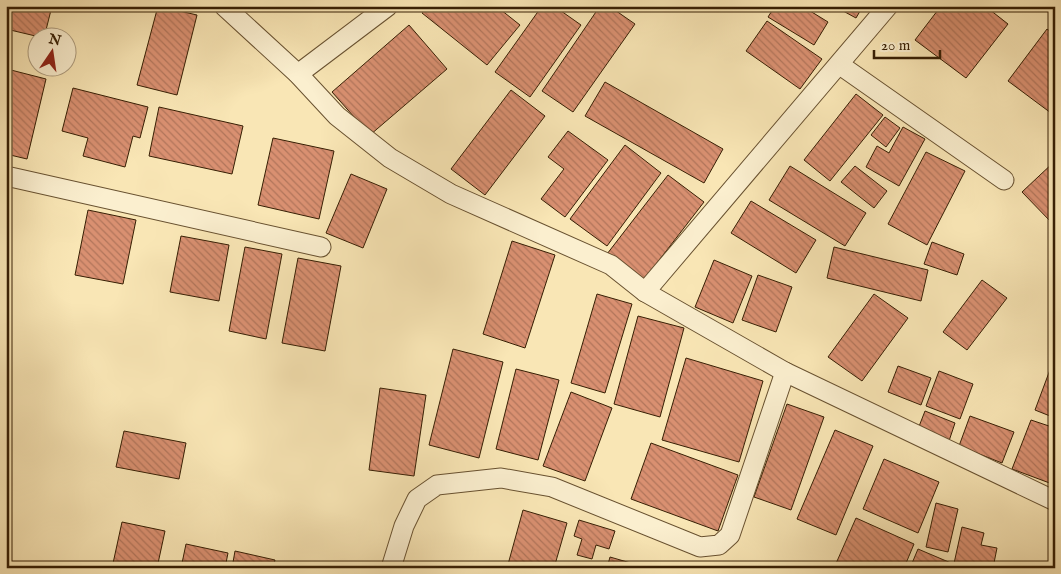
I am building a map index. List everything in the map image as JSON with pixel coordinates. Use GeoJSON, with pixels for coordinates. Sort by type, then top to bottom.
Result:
{"type":"FeatureCollection","features":[{"type":"Feature","properties":{"kind":"street"},"geometry":{"type":"LineString","coordinates":[[224,6],[298,74],[337,116],[390,158],[451,194],[611,265],[645,292],[785,372],[1055,502]]}},
{"type":"Feature","properties":{"kind":"street"},"geometry":{"type":"LineString","coordinates":[[298,74],[388,6]]}},
{"type":"Feature","properties":{"kind":"street"},"geometry":{"type":"LineString","coordinates":[[645,292],[840,65],[888,6]]}},
{"type":"Feature","properties":{"kind":"street"},"geometry":{"type":"LineString","coordinates":[[840,65],[1004,180]]}},
{"type":"Feature","properties":{"kind":"street"},"geometry":{"type":"LineString","coordinates":[[6,176],[321,247]]}},
{"type":"Feature","properties":{"kind":"street"},"geometry":{"type":"LineString","coordinates":[[391,568],[404,526],[417,499],[437,485],[501,478],[552,488],[700,547],[719,545],[730,535],[785,372]]}},
{"type":"Feature","properties":{"kind":"building"},"geometry":{"type":"Polygon","coordinates":[[[10,6],[52,6],[46,28],[28,28],[28,34],[6,29],[10,6]]]}},
{"type":"Feature","properties":{"kind":"building"},"geometry":{"type":"Polygon","coordinates":[[[158,6],[197,15],[177,95],[137,85],[158,6]]]}},
{"type":"Feature","properties":{"kind":"building"},"geometry":{"type":"Polygon","coordinates":[[[427,6],[496,6],[520,25],[487,65],[422,13],[427,6]]]}},
{"type":"Feature","properties":{"kind":"building"},"geometry":{"type":"Polygon","coordinates":[[[542,6],[554,6],[581,25],[530,97],[495,72],[542,6]]]}},
{"type":"Feature","properties":{"kind":"building"},"geometry":{"type":"Polygon","coordinates":[[[600,6],[609,6],[635,24],[573,112],[542,91],[600,6]]]}},
{"type":"Feature","properties":{"kind":"building"},"geometry":{"type":"Polygon","coordinates":[[[775,6],[802,6],[828,22],[814,45],[768,17],[775,6]]]}},
{"type":"Feature","properties":{"kind":"building"},"geometry":{"type":"Polygon","coordinates":[[[834,6],[863,6],[856,18],[834,6]]]}},
{"type":"Feature","properties":{"kind":"building"},"geometry":{"type":"Polygon","coordinates":[[[941,6],[985,6],[1008,24],[966,78],[915,40],[941,6]]]}},
{"type":"Feature","properties":{"kind":"building"},"geometry":{"type":"Polygon","coordinates":[[[767,21],[822,59],[800,89],[746,51],[767,21]]]}},
{"type":"Feature","properties":{"kind":"building"},"geometry":{"type":"Polygon","coordinates":[[[409,25],[447,69],[370,135],[332,92],[409,25]]]}},
{"type":"Feature","properties":{"kind":"building"},"geometry":{"type":"Polygon","coordinates":[[[1047,29],[1055,35],[1055,116],[1008,81],[1047,29]]]}},
{"type":"Feature","properties":{"kind":"building"},"geometry":{"type":"Polygon","coordinates":[[[7,69],[28,74],[28,78],[46,79],[27,159],[6,154],[7,69]]]}},
{"type":"Feature","properties":{"kind":"building"},"geometry":{"type":"Polygon","coordinates":[[[605,82],[723,149],[704,183],[585,116],[605,82]]]}},
{"type":"Feature","properties":{"kind":"building"},"geometry":{"type":"Polygon","coordinates":[[[73,88],[148,107],[140,138],[133,136],[125,167],[83,156],[88,138],[62,131],[73,88]]]}},
{"type":"Feature","properties":{"kind":"building"},"geometry":{"type":"Polygon","coordinates":[[[511,90],[545,116],[485,195],[451,169],[511,90]]]}},
{"type":"Feature","properties":{"kind":"building"},"geometry":{"type":"Polygon","coordinates":[[[856,94],[883,115],[830,181],[804,160],[856,94]]]}},
{"type":"Feature","properties":{"kind":"building"},"geometry":{"type":"Polygon","coordinates":[[[159,107],[243,126],[232,174],[149,156],[159,107]]]}},
{"type":"Feature","properties":{"kind":"building"},"geometry":{"type":"Polygon","coordinates":[[[885,117],[900,128],[886,147],[871,135],[885,117]]]}},
{"type":"Feature","properties":{"kind":"building"},"geometry":{"type":"Polygon","coordinates":[[[903,127],[925,139],[899,186],[866,167],[877,146],[889,153],[903,127]]]}},
{"type":"Feature","properties":{"kind":"building"},"geometry":{"type":"Polygon","coordinates":[[[568,131],[608,160],[565,217],[541,199],[564,169],[548,157],[568,131]]]}},
{"type":"Feature","properties":{"kind":"building"},"geometry":{"type":"Polygon","coordinates":[[[273,138],[334,151],[319,219],[258,205],[273,138]]]}},
{"type":"Feature","properties":{"kind":"building"},"geometry":{"type":"Polygon","coordinates":[[[625,145],[661,173],[607,246],[570,219],[625,145]]]}},
{"type":"Feature","properties":{"kind":"building"},"geometry":{"type":"Polygon","coordinates":[[[926,152],[965,171],[927,245],[888,224],[926,152]]]}},
{"type":"Feature","properties":{"kind":"building"},"geometry":{"type":"Polygon","coordinates":[[[1055,161],[1055,220],[1052,223],[1022,192],[1055,161]]]}},
{"type":"Feature","properties":{"kind":"building"},"geometry":{"type":"Polygon","coordinates":[[[790,166],[866,213],[845,246],[769,200],[790,166]]]}},
{"type":"Feature","properties":{"kind":"building"},"geometry":{"type":"Polygon","coordinates":[[[855,166],[887,191],[874,208],[841,182],[855,166]]]}},
{"type":"Feature","properties":{"kind":"building"},"geometry":{"type":"Polygon","coordinates":[[[351,174],[387,189],[363,248],[326,233],[351,174]]]}},
{"type":"Feature","properties":{"kind":"building"},"geometry":{"type":"Polygon","coordinates":[[[668,175],[704,202],[643,281],[607,254],[668,175]]]}},
{"type":"Feature","properties":{"kind":"building"},"geometry":{"type":"Polygon","coordinates":[[[751,201],[816,240],[796,273],[731,233],[751,201]]]}},
{"type":"Feature","properties":{"kind":"building"},"geometry":{"type":"Polygon","coordinates":[[[88,210],[136,220],[123,284],[75,275],[88,210]]]}},
{"type":"Feature","properties":{"kind":"building"},"geometry":{"type":"Polygon","coordinates":[[[181,236],[229,245],[219,301],[170,292],[181,236]]]}},
{"type":"Feature","properties":{"kind":"building"},"geometry":{"type":"Polygon","coordinates":[[[512,241],[555,255],[525,348],[483,334],[512,241]]]}},
{"type":"Feature","properties":{"kind":"building"},"geometry":{"type":"Polygon","coordinates":[[[932,242],[964,254],[957,275],[924,264],[932,242]]]}},
{"type":"Feature","properties":{"kind":"building"},"geometry":{"type":"Polygon","coordinates":[[[245,247],[282,254],[266,339],[229,331],[245,247]]]}},
{"type":"Feature","properties":{"kind":"building"},"geometry":{"type":"Polygon","coordinates":[[[834,247],[928,270],[921,301],[827,278],[834,247]]]}},
{"type":"Feature","properties":{"kind":"building"},"geometry":{"type":"Polygon","coordinates":[[[298,258],[341,266],[325,351],[282,343],[298,258]]]}},
{"type":"Feature","properties":{"kind":"building"},"geometry":{"type":"Polygon","coordinates":[[[714,260],[752,276],[733,323],[695,307],[714,260]]]}},
{"type":"Feature","properties":{"kind":"building"},"geometry":{"type":"Polygon","coordinates":[[[758,275],[792,287],[776,332],[742,320],[758,275]]]}},
{"type":"Feature","properties":{"kind":"building"},"geometry":{"type":"Polygon","coordinates":[[[982,280],[1007,298],[967,350],[943,332],[982,280]]]}},
{"type":"Feature","properties":{"kind":"building"},"geometry":{"type":"Polygon","coordinates":[[[597,294],[632,304],[605,393],[571,383],[597,294]]]}},
{"type":"Feature","properties":{"kind":"building"},"geometry":{"type":"Polygon","coordinates":[[[874,294],[908,318],[862,381],[828,357],[874,294]]]}},
{"type":"Feature","properties":{"kind":"building"},"geometry":{"type":"Polygon","coordinates":[[[638,316],[684,328],[660,417],[614,404],[638,316]]]}},
{"type":"Feature","properties":{"kind":"building"},"geometry":{"type":"Polygon","coordinates":[[[453,349],[503,362],[479,458],[429,445],[453,349]]]}},
{"type":"Feature","properties":{"kind":"building"},"geometry":{"type":"Polygon","coordinates":[[[686,358],[763,381],[739,462],[662,440],[686,358]]]}},
{"type":"Feature","properties":{"kind":"building"},"geometry":{"type":"Polygon","coordinates":[[[1055,359],[1055,418],[1035,410],[1055,359]]]}},
{"type":"Feature","properties":{"kind":"building"},"geometry":{"type":"Polygon","coordinates":[[[898,366],[931,378],[921,405],[888,392],[898,366]]]}},
{"type":"Feature","properties":{"kind":"building"},"geometry":{"type":"Polygon","coordinates":[[[516,369],[559,380],[538,460],[496,449],[516,369]]]}},
{"type":"Feature","properties":{"kind":"building"},"geometry":{"type":"Polygon","coordinates":[[[939,371],[973,384],[960,419],[926,406],[939,371]]]}},
{"type":"Feature","properties":{"kind":"building"},"geometry":{"type":"Polygon","coordinates":[[[380,388],[426,395],[414,476],[369,470],[380,388]]]}},
{"type":"Feature","properties":{"kind":"building"},"geometry":{"type":"Polygon","coordinates":[[[571,392],[612,408],[585,481],[543,466],[571,392]]]}},
{"type":"Feature","properties":{"kind":"building"},"geometry":{"type":"Polygon","coordinates":[[[787,404],[824,417],[791,510],[754,497],[787,404]]]}},
{"type":"Feature","properties":{"kind":"building"},"geometry":{"type":"Polygon","coordinates":[[[925,411],[955,423],[949,441],[918,429],[925,411]]]}},
{"type":"Feature","properties":{"kind":"building"},"geometry":{"type":"Polygon","coordinates":[[[970,416],[1014,432],[1002,463],[959,446],[970,416]]]}},
{"type":"Feature","properties":{"kind":"building"},"geometry":{"type":"Polygon","coordinates":[[[1031,420],[1055,428],[1055,485],[1012,469],[1031,420]]]}},
{"type":"Feature","properties":{"kind":"building"},"geometry":{"type":"Polygon","coordinates":[[[835,430],[873,446],[836,535],[797,519],[835,430]]]}},
{"type":"Feature","properties":{"kind":"building"},"geometry":{"type":"Polygon","coordinates":[[[124,431],[186,443],[179,479],[116,467],[124,431]]]}},
{"type":"Feature","properties":{"kind":"building"},"geometry":{"type":"Polygon","coordinates":[[[651,443],[738,475],[718,531],[631,499],[651,443]]]}},
{"type":"Feature","properties":{"kind":"building"},"geometry":{"type":"Polygon","coordinates":[[[884,459],[939,482],[918,533],[863,509],[884,459]]]}},
{"type":"Feature","properties":{"kind":"building"},"geometry":{"type":"Polygon","coordinates":[[[936,503],[958,509],[948,552],[926,547],[936,503]]]}},
{"type":"Feature","properties":{"kind":"building"},"geometry":{"type":"Polygon","coordinates":[[[523,510],[567,523],[554,568],[507,568],[523,510]]]}},
{"type":"Feature","properties":{"kind":"building"},"geometry":{"type":"Polygon","coordinates":[[[856,518],[914,544],[904,568],[834,568],[856,518]]]}},
{"type":"Feature","properties":{"kind":"building"},"geometry":{"type":"Polygon","coordinates":[[[579,520],[615,531],[609,549],[596,545],[592,559],[577,555],[582,539],[574,536],[579,520]]]}},
{"type":"Feature","properties":{"kind":"building"},"geometry":{"type":"Polygon","coordinates":[[[122,522],[165,531],[157,568],[112,568],[122,522]]]}},
{"type":"Feature","properties":{"kind":"building"},"geometry":{"type":"Polygon","coordinates":[[[962,527],[984,533],[981,545],[997,548],[993,568],[953,568],[962,527]]]}},
{"type":"Feature","properties":{"kind":"building"},"geometry":{"type":"Polygon","coordinates":[[[186,544],[228,553],[225,568],[181,568],[186,544]]]}},
{"type":"Feature","properties":{"kind":"building"},"geometry":{"type":"Polygon","coordinates":[[[918,549],[951,563],[948,568],[910,568],[918,549]]]}},
{"type":"Feature","properties":{"kind":"building"},"geometry":{"type":"Polygon","coordinates":[[[235,551],[275,560],[273,568],[232,568],[235,551]]]}},
{"type":"Feature","properties":{"kind":"building"},"geometry":{"type":"Polygon","coordinates":[[[610,557],[648,568],[607,568],[610,557]]]}}]}
